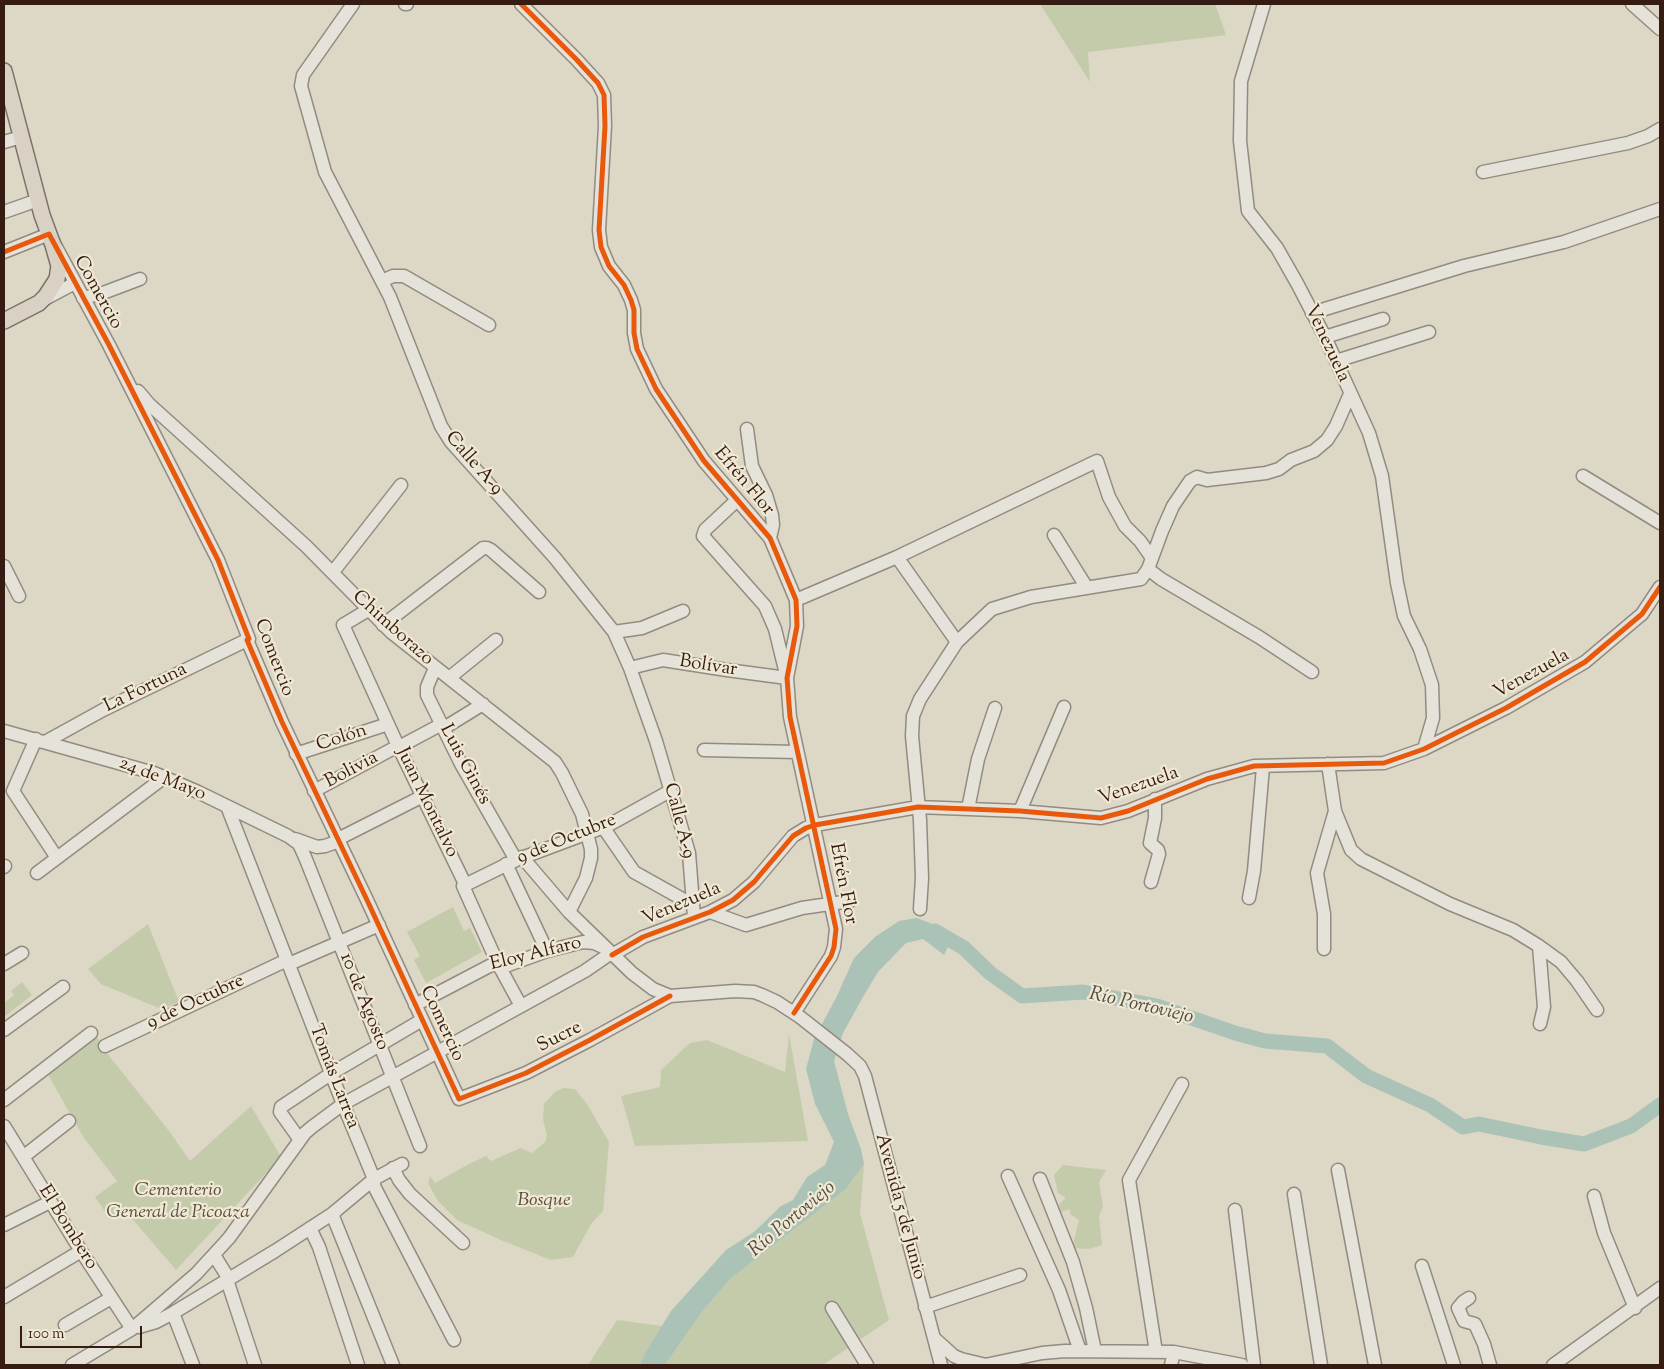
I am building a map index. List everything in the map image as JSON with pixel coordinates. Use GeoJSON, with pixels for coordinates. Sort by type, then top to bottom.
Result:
{"type":"FeatureCollection","features":[{"type":"Feature","properties":{"kind":"main road"},"geometry":{"type":"LineString","coordinates":[[4,71],[7,93],[57,258],[58,272],[57,279],[51,290],[39,303],[4,321]]}},
{"type":"Feature","properties":{"kind":"street","name":"Calle A-9"},"geometry":{"type":"LineString","coordinates":[[353,4],[302,75],[301,86],[325,172],[382,281],[440,426],[451,442],[555,558],[614,632],[630,668],[656,741],[689,853],[692,888],[690,908]]}},
{"type":"Feature","properties":{"kind":"street","name":"Efrén Flor"},"geometry":{"type":"LineString","coordinates":[[521,4],[576,59],[598,83],[604,94],[605,126],[599,230],[601,247],[609,266],[624,285],[631,300],[634,310],[634,332],[638,348],[656,389],[704,461],[770,538],[796,600],[798,626],[787,678],[790,717],[832,902],[836,929],[831,956],[797,1015]]}},
{"type":"Feature","properties":{"kind":"street","name":"Venezuela"},"geometry":{"type":"LineString","coordinates":[[1264,4],[1241,81],[1240,141],[1248,211],[1276,248],[1312,313],[1336,360],[1369,433],[1382,476],[1397,583],[1404,616],[1420,649],[1432,685],[1433,718],[1424,749]]}},
{"type":"Feature","properties":{"kind":"street"},"geometry":{"type":"LineString","coordinates":[[1632,4],[1660,29]]}},
{"type":"Feature","properties":{"kind":"street"},"geometry":{"type":"LineString","coordinates":[[1483,172],[1628,143],[1648,136],[1660,129]]}},
{"type":"Feature","properties":{"kind":"street"},"geometry":{"type":"LineString","coordinates":[[4,142],[21,137]]}},
{"type":"Feature","properties":{"kind":"street"},"geometry":{"type":"LineString","coordinates":[[4,212],[38,200]]}},
{"type":"Feature","properties":{"kind":"street"},"geometry":{"type":"LineString","coordinates":[[1312,313],[1464,266],[1564,242],[1660,209]]}},
{"type":"Feature","properties":{"kind":"street"},"geometry":{"type":"LineString","coordinates":[[4,252],[49,234]]}},
{"type":"Feature","properties":{"kind":"street","name":"Comercio"},"geometry":{"type":"LineString","coordinates":[[49,234],[123,371],[218,560],[249,638],[247,640],[296,754],[379,924],[459,1099]]}},
{"type":"Feature","properties":{"kind":"street"},"geometry":{"type":"LineString","coordinates":[[382,281],[393,276],[404,276],[489,324]]}},
{"type":"Feature","properties":{"kind":"street"},"geometry":{"type":"LineString","coordinates":[[83,298],[103,293],[140,279]]}},
{"type":"Feature","properties":{"kind":"street"},"geometry":{"type":"LineString","coordinates":[[39,303],[75,284]]}},
{"type":"Feature","properties":{"kind":"street"},"geometry":{"type":"LineString","coordinates":[[1325,337],[1382,319]]}},
{"type":"Feature","properties":{"kind":"street"},"geometry":{"type":"LineString","coordinates":[[1336,360],[1429,332]]}},
{"type":"Feature","properties":{"kind":"street","name":"Chimborazo"},"geometry":{"type":"LineString","coordinates":[[123,371],[141,396],[306,546],[383,625],[555,762],[582,814],[591,849],[589,868],[569,912]]}},
{"type":"Feature","properties":{"kind":"street"},"geometry":{"type":"LineString","coordinates":[[920,909],[922,878],[912,736],[913,716],[920,699],[957,642],[992,609],[1031,597],[1141,579],[1150,563],[1173,506],[1190,481],[1197,478],[1207,480],[1266,473],[1279,469],[1291,460],[1314,451],[1327,440],[1336,426],[1350,394]]}},
{"type":"Feature","properties":{"kind":"street"},"geometry":{"type":"LineString","coordinates":[[150,428],[154,421],[168,419]]}},
{"type":"Feature","properties":{"kind":"street"},"geometry":{"type":"LineString","coordinates":[[747,428],[752,466],[766,495],[772,515],[773,525],[770,538]]}},
{"type":"Feature","properties":{"kind":"street"},"geometry":{"type":"LineString","coordinates":[[796,600],[897,557],[1097,461],[1109,497],[1124,526],[1140,541],[1150,563],[1161,579],[1259,637],[1312,672]]}},
{"type":"Feature","properties":{"kind":"street"},"geometry":{"type":"LineString","coordinates":[[1583,476],[1660,523]]}},
{"type":"Feature","properties":{"kind":"street"},"geometry":{"type":"LineString","coordinates":[[332,572],[400,485]]}},
{"type":"Feature","properties":{"kind":"street"},"geometry":{"type":"LineString","coordinates":[[736,500],[705,530],[703,536],[766,606],[775,629],[787,678]]}},
{"type":"Feature","properties":{"kind":"street"},"geometry":{"type":"LineString","coordinates":[[1054,535],[1087,588]]}},
{"type":"Feature","properties":{"kind":"street"},"geometry":{"type":"LineString","coordinates":[[383,625],[483,548],[491,550],[539,592]]}},
{"type":"Feature","properties":{"kind":"street"},"geometry":{"type":"LineString","coordinates":[[897,557],[957,642]]}},
{"type":"Feature","properties":{"kind":"street"},"geometry":{"type":"LineString","coordinates":[[5,571],[19,596]]}},
{"type":"Feature","properties":{"kind":"street","name":"Venezuela"},"geometry":{"type":"LineString","coordinates":[[72,1365],[132,1329],[175,1293],[214,1255],[242,1221],[308,1130],[343,1104],[585,971],[609,952],[643,937],[690,908],[710,912],[741,894],[792,836],[806,828],[918,807],[1020,811],[1100,818],[1128,810],[1207,779],[1254,766],[1384,763],[1424,749],[1506,708],[1585,662],[1642,614],[1660,587]]}},
{"type":"Feature","properties":{"kind":"street","name":"Juan Montalvo"},"geometry":{"type":"LineString","coordinates":[[368,610],[343,625],[464,885],[498,965],[521,1006]]}},
{"type":"Feature","properties":{"kind":"street"},"geometry":{"type":"LineString","coordinates":[[614,632],[642,628],[683,612]]}},
{"type":"Feature","properties":{"kind":"street","name":"La Fortuna"},"geometry":{"type":"LineString","coordinates":[[41,740],[247,640]]}},
{"type":"Feature","properties":{"kind":"street"},"geometry":{"type":"LineString","coordinates":[[449,678],[496,640]]}},
{"type":"Feature","properties":{"kind":"street","name":"Bolívar"},"geometry":{"type":"LineString","coordinates":[[630,668],[663,660],[787,678]]}},
{"type":"Feature","properties":{"kind":"street","name":"Luis Ginés"},"geometry":{"type":"LineString","coordinates":[[435,668],[426,692],[465,770],[515,860],[609,952],[647,985],[670,996]]}},
{"type":"Feature","properties":{"kind":"street","name":"Bolivia"},"geometry":{"type":"LineString","coordinates":[[314,791],[483,704]]}},
{"type":"Feature","properties":{"kind":"street"},"geometry":{"type":"LineString","coordinates":[[1020,811],[1064,707]]}},
{"type":"Feature","properties":{"kind":"street"},"geometry":{"type":"LineString","coordinates":[[968,809],[978,759],[996,708]]}},
{"type":"Feature","properties":{"kind":"street","name":"Colón"},"geometry":{"type":"LineString","coordinates":[[296,754],[388,724]]}},
{"type":"Feature","properties":{"kind":"street","name":"24 de Mayo"},"geometry":{"type":"LineString","coordinates":[[4,731],[162,776],[288,836],[298,844],[305,857]]}},
{"type":"Feature","properties":{"kind":"street"},"geometry":{"type":"LineString","coordinates":[[41,740],[12,791],[57,858]]}},
{"type":"Feature","properties":{"kind":"street"},"geometry":{"type":"LineString","coordinates":[[704,750],[797,752]]}},
{"type":"Feature","properties":{"kind":"street"},"geometry":{"type":"LineString","coordinates":[[1328,764],[1335,811],[1351,850],[1361,859],[1450,904],[1513,930],[1539,946],[1561,962],[1597,1010]]}},
{"type":"Feature","properties":{"kind":"street"},"geometry":{"type":"LineString","coordinates":[[1249,898],[1254,871],[1264,767]]}},
{"type":"Feature","properties":{"kind":"street"},"geometry":{"type":"LineString","coordinates":[[37,873],[158,782],[162,776]]}},
{"type":"Feature","properties":{"kind":"street","name":"9 de Octubre"},"geometry":{"type":"LineString","coordinates":[[464,885],[515,860],[605,827],[670,791]]}},
{"type":"Feature","properties":{"kind":"street"},"geometry":{"type":"LineString","coordinates":[[305,857],[423,796]]}},
{"type":"Feature","properties":{"kind":"street"},"geometry":{"type":"LineString","coordinates":[[1150,882],[1159,854],[1158,850],[1150,843],[1155,818],[1155,799]]}},
{"type":"Feature","properties":{"kind":"street","name":"Tomás Larrea"},"geometry":{"type":"LineString","coordinates":[[227,806],[374,1183],[454,1340]]}},
{"type":"Feature","properties":{"kind":"street"},"geometry":{"type":"LineString","coordinates":[[1324,949],[1324,914],[1318,873],[1335,811]]}},
{"type":"Feature","properties":{"kind":"street"},"geometry":{"type":"LineString","coordinates":[[236,827],[241,813]]}},
{"type":"Feature","properties":{"kind":"street"},"geometry":{"type":"LineString","coordinates":[[582,814],[594,824],[605,827],[634,872],[690,908]]}},
{"type":"Feature","properties":{"kind":"street"},"geometry":{"type":"LineString","coordinates":[[288,836],[317,847],[325,846],[338,840]]}},
{"type":"Feature","properties":{"kind":"street","name":"10 de Agosto"},"geometry":{"type":"LineString","coordinates":[[305,857],[420,1146]]}},
{"type":"Feature","properties":{"kind":"street"},"geometry":{"type":"LineString","coordinates":[[515,860],[547,951]]}},
{"type":"Feature","properties":{"kind":"street"},"geometry":{"type":"LineString","coordinates":[[710,912],[746,925],[802,908],[832,902],[850,901]]}},
{"type":"Feature","properties":{"kind":"street","name":"9 de Octubre"},"geometry":{"type":"LineString","coordinates":[[105,1046],[288,962],[338,943],[379,924]]}},
{"type":"Feature","properties":{"kind":"street","name":"Eloy Alfaro"},"geometry":{"type":"LineString","coordinates":[[415,1005],[498,965],[547,951],[583,942],[594,943],[609,952]]}},
{"type":"Feature","properties":{"kind":"street"},"geometry":{"type":"LineString","coordinates":[[1539,946],[1544,1008],[1540,1024]]}},
{"type":"Feature","properties":{"kind":"street"},"geometry":{"type":"LineString","coordinates":[[4,964],[22,952]]}},
{"type":"Feature","properties":{"kind":"street"},"geometry":{"type":"LineString","coordinates":[[4,1030],[63,987]]}},
{"type":"Feature","properties":{"kind":"street","name":"Avenida 5 de Junio"},"geometry":{"type":"LineString","coordinates":[[670,996],[735,991],[754,992],[770,998],[797,1015],[848,1054],[860,1066],[941,1365]]}},
{"type":"Feature","properties":{"kind":"street","name":"Sucre"},"geometry":{"type":"LineString","coordinates":[[459,1099],[526,1072],[590,1040],[670,996]]}},
{"type":"Feature","properties":{"kind":"street"},"geometry":{"type":"LineString","coordinates":[[300,1140],[280,1112],[281,1107],[332,1073],[422,1020]]}},
{"type":"Feature","properties":{"kind":"street"},"geometry":{"type":"LineString","coordinates":[[4,1100],[91,1033]]}},
{"type":"Feature","properties":{"kind":"street"},"geometry":{"type":"LineString","coordinates":[[1156,1352],[1129,1180],[1182,1084]]}},
{"type":"Feature","properties":{"kind":"street"},"geometry":{"type":"LineString","coordinates":[[23,1157],[69,1121]]}},
{"type":"Feature","properties":{"kind":"street","name":"El Bombero"},"geometry":{"type":"LineString","coordinates":[[4,1126],[50,1202],[132,1329]]}},
{"type":"Feature","properties":{"kind":"street"},"geometry":{"type":"LineString","coordinates":[[132,1329],[156,1322],[173,1313],[332,1214],[398,1166],[399,1180],[410,1194],[462,1243]]}},
{"type":"Feature","properties":{"kind":"street"},"geometry":{"type":"LineString","coordinates":[[1338,1170],[1375,1365]]}},
{"type":"Feature","properties":{"kind":"street"},"geometry":{"type":"LineString","coordinates":[[1008,1176],[1060,1290],[1080,1351]]}},
{"type":"Feature","properties":{"kind":"street"},"geometry":{"type":"LineString","coordinates":[[1040,1179],[1068,1248],[1080,1286],[1095,1351]]}},
{"type":"Feature","properties":{"kind":"street"},"geometry":{"type":"LineString","coordinates":[[1294,1194],[1321,1365]]}},
{"type":"Feature","properties":{"kind":"street"},"geometry":{"type":"LineString","coordinates":[[1594,1196],[1604,1233],[1635,1308]]}},
{"type":"Feature","properties":{"kind":"street"},"geometry":{"type":"LineString","coordinates":[[4,1225],[50,1202]]}},
{"type":"Feature","properties":{"kind":"street"},"geometry":{"type":"LineString","coordinates":[[1235,1210],[1254,1365]]}},
{"type":"Feature","properties":{"kind":"street"},"geometry":{"type":"LineString","coordinates":[[332,1214],[393,1365]]}},
{"type":"Feature","properties":{"kind":"street"},"geometry":{"type":"LineString","coordinates":[[310,1228],[319,1247],[358,1365]]}},
{"type":"Feature","properties":{"kind":"street"},"geometry":{"type":"LineString","coordinates":[[4,1297],[81,1251]]}},
{"type":"Feature","properties":{"kind":"street"},"geometry":{"type":"LineString","coordinates":[[214,1255],[228,1279],[256,1365]]}},
{"type":"Feature","properties":{"kind":"street"},"geometry":{"type":"LineString","coordinates":[[1422,1266],[1454,1365]]}},
{"type":"Feature","properties":{"kind":"street"},"geometry":{"type":"LineString","coordinates":[[925,1307],[1020,1275]]}},
{"type":"Feature","properties":{"kind":"street"},"geometry":{"type":"LineString","coordinates":[[1553,1365],[1635,1308],[1660,1288]]}},
{"type":"Feature","properties":{"kind":"street"},"geometry":{"type":"LineString","coordinates":[[65,1325],[111,1298]]}},
{"type":"Feature","properties":{"kind":"street"},"geometry":{"type":"LineString","coordinates":[[1469,1298],[1458,1308],[1464,1321],[1475,1324],[1484,1344],[1490,1365]]}},
{"type":"Feature","properties":{"kind":"street"},"geometry":{"type":"LineString","coordinates":[[832,1308],[866,1365]]}},
{"type":"Feature","properties":{"kind":"street"},"geometry":{"type":"LineString","coordinates":[[173,1313],[194,1365]]}},
{"type":"Feature","properties":{"kind":"street"},"geometry":{"type":"LineString","coordinates":[[934,1338],[949,1353],[961,1359],[985,1365],[1042,1353],[1080,1351],[1174,1352],[1242,1365]]}},
{"type":"Feature","properties":{"kind":"street"},"geometry":{"type":"LineString","coordinates":[[1171,1365],[1174,1352]]}},
{"type":"Feature","properties":{"kind":"green space"},"geometry":{"type":"Polygon","coordinates":[[[1040,4],[1215,4],[1226,35],[1088,52],[1090,82],[1040,4]]]}},
{"type":"Feature","properties":{"kind":"green space"},"geometry":{"type":"Polygon","coordinates":[[[453,907],[464,931],[470,928],[482,952],[426,983],[414,960],[420,956],[407,932],[453,907]]]}},
{"type":"Feature","properties":{"kind":"green space"},"geometry":{"type":"Polygon","coordinates":[[[148,924],[179,1002],[161,1009],[101,984],[88,969],[148,924]]]}},
{"type":"Feature","properties":{"kind":"green space"},"geometry":{"type":"Polygon","coordinates":[[[22,982],[32,995],[4,1017],[4,1003],[14,995],[11,991],[22,982]]]}},
{"type":"Feature","properties":{"kind":"green space"},"geometry":{"type":"Polygon","coordinates":[[[789,1034],[808,1141],[635,1146],[621,1096],[660,1087],[661,1070],[690,1043],[707,1040],[785,1072],[789,1034]]]}},
{"type":"Feature","properties":{"kind":"green space","name":"Cementerio General de Picoaza"},"geometry":{"type":"Polygon","coordinates":[[[96,1035],[106,1052],[169,1131],[190,1161],[251,1106],[281,1157],[176,1270],[123,1208],[110,1219],[95,1197],[117,1181],[84,1138],[47,1073],[96,1035]]]}},
{"type":"Feature","properties":{"kind":"green space","name":"Bosque"},"geometry":{"type":"Polygon","coordinates":[[[563,1088],[575,1089],[587,1104],[609,1142],[603,1211],[591,1224],[573,1257],[551,1260],[457,1220],[438,1201],[428,1183],[430,1176],[435,1183],[486,1156],[491,1161],[521,1148],[532,1153],[545,1142],[547,1135],[543,1120],[544,1104],[555,1092],[563,1088]]]}},
{"type":"Feature","properties":{"kind":"green space"},"geometry":{"type":"Polygon","coordinates":[[[864,1164],[860,1213],[889,1320],[823,1365],[665,1365],[702,1312],[730,1279],[846,1189],[864,1164]]]}},
{"type":"Feature","properties":{"kind":"green space"},"geometry":{"type":"Polygon","coordinates":[[[1063,1165],[1106,1170],[1099,1182],[1103,1206],[1099,1216],[1102,1245],[1089,1249],[1072,1248],[1079,1220],[1070,1214],[1070,1209],[1061,1212],[1059,1204],[1066,1198],[1058,1193],[1054,1175],[1063,1165]]]}},
{"type":"Feature","properties":{"kind":"green space"},"geometry":{"type":"Polygon","coordinates":[[[617,1320],[662,1326],[640,1365],[588,1365],[617,1320]]]}},
{"type":"Feature","properties":{"kind":"water"},"geometry":{"type":"Polygon","coordinates":[[[917,918],[954,934],[944,955],[923,939],[906,943],[878,972],[843,1033],[834,1061],[864,1164],[846,1189],[730,1279],[702,1312],[665,1365],[640,1365],[644,1355],[671,1311],[726,1250],[754,1232],[781,1206],[793,1200],[807,1177],[825,1165],[834,1142],[815,1104],[806,1069],[814,1039],[836,998],[854,958],[875,937],[899,921],[917,918]]]}},
{"type":"Feature","properties":{"kind":"waterway","name":"Río Portoviejo"},"geometry":{"type":"LineString","coordinates":[[935,931],[964,948],[990,973],[1022,996],[1083,992],[1157,1006],[1235,1033],[1265,1041],[1327,1046],[1366,1076],[1430,1105],[1463,1127],[1479,1124],[1584,1144],[1631,1126],[1660,1105]]}},
{"type":"Feature","properties":{"kind":"cycle path"},"geometry":{"type":"LineString","coordinates":[[521,4],[598,83],[604,95],[605,126],[599,230],[601,247],[609,266],[624,285],[631,300],[634,310],[634,333],[637,349],[656,389],[704,461],[770,538],[796,600],[797,626],[787,678],[790,717],[836,929],[831,956],[794,1013]]}},
{"type":"Feature","properties":{"kind":"cycle path"},"geometry":{"type":"LineString","coordinates":[[4,252],[49,234],[109,345],[218,560],[249,639],[247,640],[282,722],[459,1099],[526,1073],[670,996]]}},
{"type":"Feature","properties":{"kind":"cycle path"},"geometry":{"type":"LineString","coordinates":[[612,955],[643,937],[710,912],[733,900],[754,882],[793,836],[815,825],[918,807],[1020,811],[1101,818],[1128,811],[1207,779],[1254,766],[1384,763],[1424,749],[1506,708],[1585,662],[1642,614],[1660,587]]}}]}
